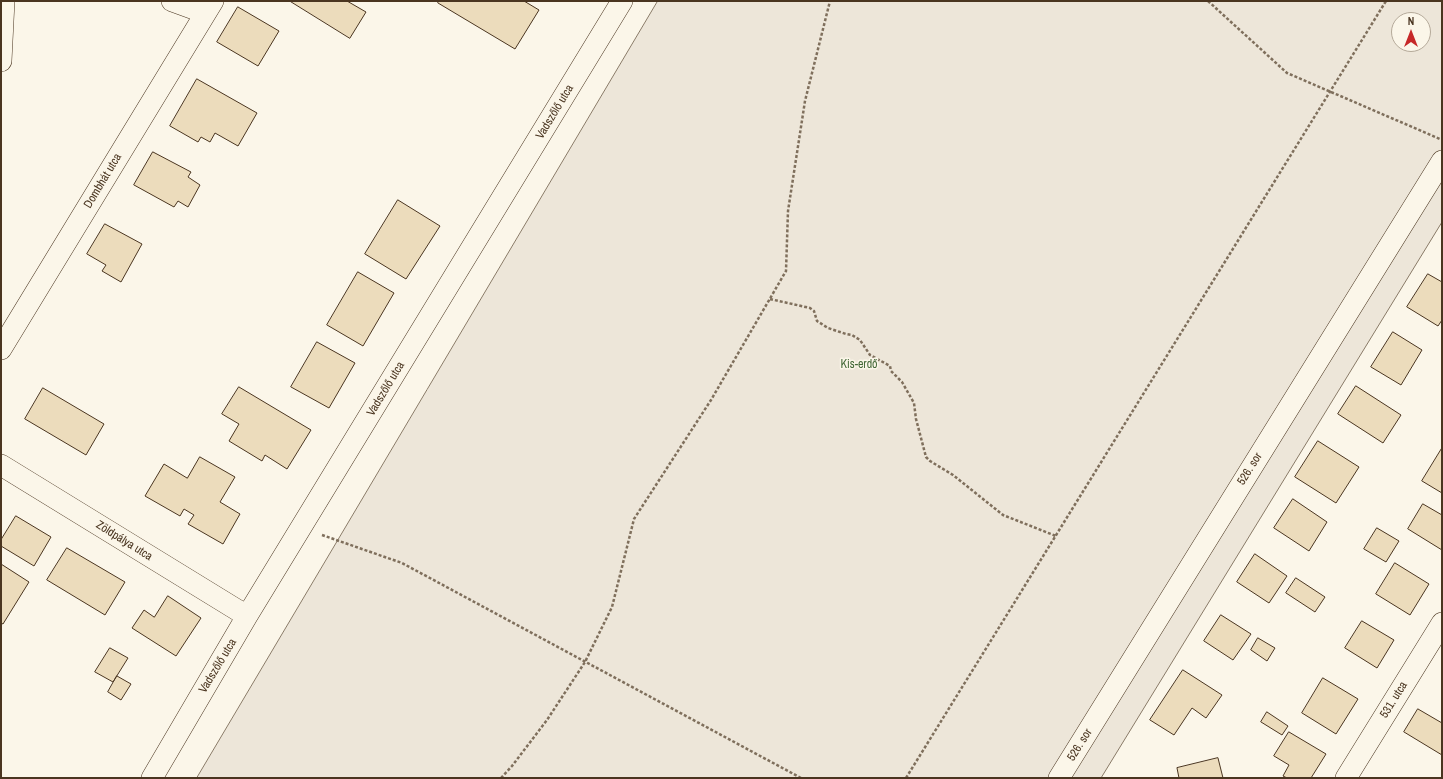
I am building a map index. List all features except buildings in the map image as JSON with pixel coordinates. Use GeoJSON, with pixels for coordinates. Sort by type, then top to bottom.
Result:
{"type":"FeatureCollection","features":[{"type":"Feature","properties":{"kind":"street"},"geometry":{"type":"LineString","coordinates":[[1,61],[4,1]]}},
{"type":"Feature","properties":{"kind":"street","name":"Dombhát utca"},"geometry":{"type":"LineString","coordinates":[[1,348],[209,7],[172,1]]}},
{"type":"Feature","properties":{"kind":"street","name":"Vadszőlő utca"},"geometry":{"type":"LineString","coordinates":[[152,778],[248,616],[622,1]]}},
{"type":"Feature","properties":{"kind":"street","name":"526. sor"},"geometry":{"type":"LineString","coordinates":[[1059,778],[1442,161]]}},
{"type":"Feature","properties":{"kind":"street","name":"Zöldpálya utca"},"geometry":{"type":"LineString","coordinates":[[1,465],[248,616]]}},
{"type":"Feature","properties":{"kind":"street","name":"531. utca"},"geometry":{"type":"LineString","coordinates":[[1346,778],[1442,623]]}},
{"type":"Feature","properties":{"kind":"path"},"geometry":{"type":"LineString","coordinates":[[501,778],[548,720],[585,662],[612,607],[634,519],[711,400],[786,271],[788,211],[804,109],[830,1]]}},
{"type":"Feature","properties":{"kind":"path"},"geometry":{"type":"LineString","coordinates":[[1208,1],[1287,73],[1442,140]]}},
{"type":"Feature","properties":{"kind":"path"},"geometry":{"type":"LineString","coordinates":[[906,778],[1386,1]]}},
{"type":"Feature","properties":{"kind":"path"},"geometry":{"type":"LineString","coordinates":[[770,299],[810,308],[814,311],[817,321],[828,328],[852,335],[860,340],[870,355],[890,366],[891,371],[902,382],[914,403],[916,419],[926,457],[953,475],[1003,515],[1056,536]]}},
{"type":"Feature","properties":{"kind":"path"},"geometry":{"type":"LineString","coordinates":[[302,527],[402,563],[801,778]]}},
{"type":"Feature","properties":{"kind":"green space","name":"Kis-erdő"},"geometry":{"type":"Polygon","coordinates":[[[658,1],[1442,1],[1442,222],[1101,778],[197,778],[658,1]]]}}]}
